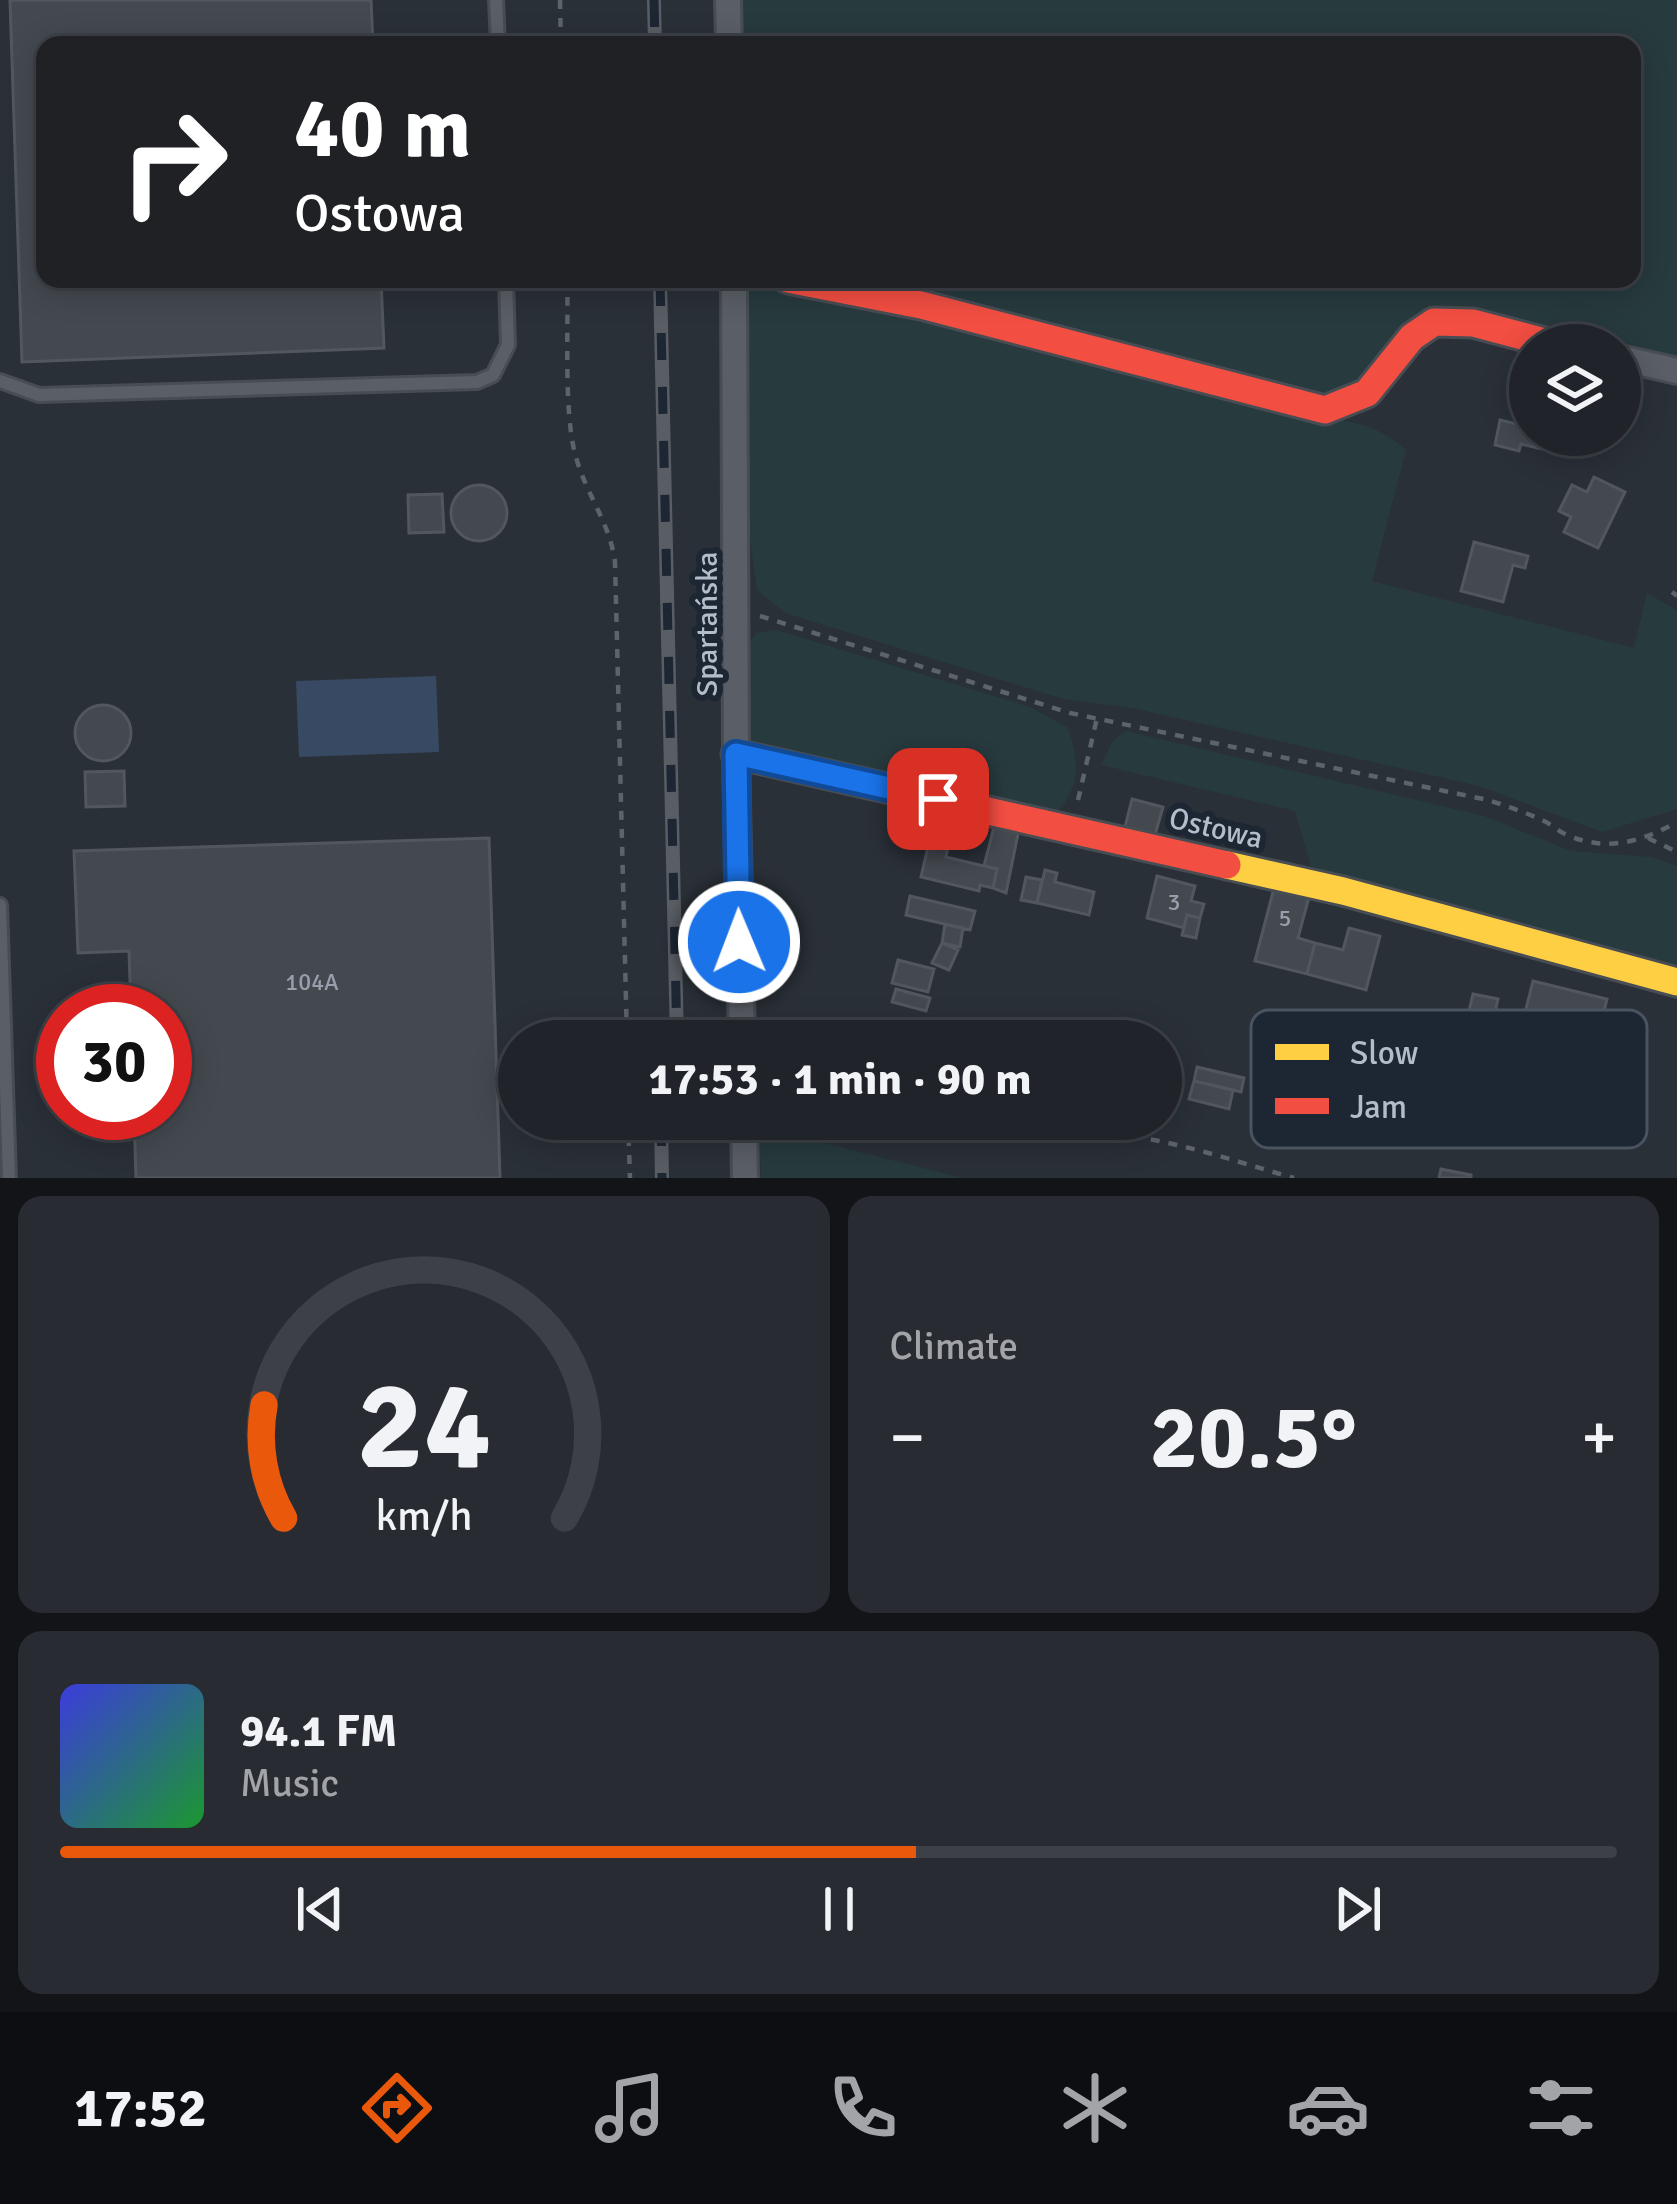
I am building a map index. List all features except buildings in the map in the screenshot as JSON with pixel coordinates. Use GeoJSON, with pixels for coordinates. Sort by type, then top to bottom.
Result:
{"type":"FeatureCollection","features":[{"type":"Feature","properties":{"kind":"street"},"geometry":{"type":"LineString","coordinates":[[728,0],[729,36]]}},
{"type":"Feature","properties":{"kind":"street","name":"Spartańska"},"geometry":{"type":"LineString","coordinates":[[734,288],[742,1020]]}},
{"type":"Feature","properties":{"kind":"street"},"geometry":{"type":"LineString","coordinates":[[834,288],[921,305],[1324,410],[1365,394],[1420,330],[1444,319],[1509,334]]}},
{"type":"Feature","properties":{"kind":"street"},"geometry":{"type":"LineString","coordinates":[[1641,362],[1677,370]]}},
{"type":"Feature","properties":{"kind":"street","name":"Ostowa"},"geometry":{"type":"LineString","coordinates":[[736,754],[1343,891],[1677,982]]}},
{"type":"Feature","properties":{"kind":"street"},"geometry":{"type":"LineString","coordinates":[[745,1140],[746,1178]]}},
{"type":"Feature","properties":{"kind":"lane"},"geometry":{"type":"LineString","coordinates":[[496,0],[498,36]]}},
{"type":"Feature","properties":{"kind":"lane"},"geometry":{"type":"LineString","coordinates":[[0,381],[39,395],[477,382],[493,375],[508,345],[506,288]]}},
{"type":"Feature","properties":{"kind":"lane"},"geometry":{"type":"LineString","coordinates":[[0,905],[9,1178]]}},
{"type":"Feature","properties":{"kind":"path"},"geometry":{"type":"LineString","coordinates":[[560,0],[561,36]]}},
{"type":"Feature","properties":{"kind":"path"},"geometry":{"type":"LineString","coordinates":[[568,288],[575,457],[606,521],[615,562],[626,1020]]}},
{"type":"Feature","properties":{"kind":"path"},"geometry":{"type":"LineString","coordinates":[[738,610],[1096,718],[1488,800],[1598,843],[1625,844],[1648,838],[1677,822]]}},
{"type":"Feature","properties":{"kind":"path"},"geometry":{"type":"LineString","coordinates":[[1065,827],[1084,782],[1096,718]]}},
{"type":"Feature","properties":{"kind":"path"},"geometry":{"type":"LineString","coordinates":[[1648,838],[1677,852]]}},
{"type":"Feature","properties":{"kind":"path"},"geometry":{"type":"LineString","coordinates":[[629,1140],[630,1178]]}},
{"type":"Feature","properties":{"kind":"path"},"geometry":{"type":"LineString","coordinates":[[1158,1140],[1294,1178]]}},
{"type":"Feature","properties":{"kind":"green space"},"geometry":{"type":"Polygon","coordinates":[[[740,0],[1677,0],[1677,361],[1641,351],[1641,324],[1509,325],[1438,312],[1321,417],[1366,426],[1406,450],[1372,581],[1634,648],[1647,593],[1677,610],[1677,809],[1602,832],[1479,786],[1132,708],[1063,699],[785,613],[757,590],[750,539],[744,288],[781,288],[998,340],[876,288],[1641,288],[1641,36],[741,36],[740,0]]]}},
{"type":"Feature","properties":{"kind":"green space"},"geometry":{"type":"Polygon","coordinates":[[[776,630],[1030,707],[1067,727],[1076,764],[1069,796],[1053,816],[746,742],[746,650],[756,633],[776,630]]]}},
{"type":"Feature","properties":{"kind":"green space"},"geometry":{"type":"Polygon","coordinates":[[[1126,731],[1484,816],[1571,851],[1650,857],[1677,866],[1677,969],[1314,877],[1295,811],[1101,765],[1113,741],[1126,731]]]}},
{"type":"Feature","properties":{"kind":"green space"},"geometry":{"type":"Polygon","coordinates":[[[760,1140],[811,1140],[963,1178],[761,1178],[760,1140]]]}},
{"type":"Feature","properties":{"kind":"water"},"geometry":{"type":"Polygon","coordinates":[[[436,676],[439,752],[299,757],[296,681],[436,676]]]}},
{"type":"Feature","properties":{"kind":"railway"},"geometry":{"type":"LineString","coordinates":[[654,0],[655,36]]}},
{"type":"Feature","properties":{"kind":"railway"},"geometry":{"type":"LineString","coordinates":[[660,288],[677,1020]]}},
{"type":"Feature","properties":{"kind":"railway"},"geometry":{"type":"LineString","coordinates":[[661,1140],[662,1178]]}},
{"type":"Feature","properties":{"kind":"traffic: slow"},"geometry":{"type":"LineString","coordinates":[[1227,865],[1343,891],[1677,982]]}},
{"type":"Feature","properties":{"kind":"traffic: jam"},"geometry":{"type":"LineString","coordinates":[[834,288],[921,305],[1325,410],[1367,393],[1412,337],[1434,322],[1473,323],[1509,333]]}},
{"type":"Feature","properties":{"kind":"traffic: jam"},"geometry":{"type":"LineString","coordinates":[[736,754],[1227,865]]}},
{"type":"Feature","properties":{"kind":"route"},"geometry":{"type":"LineString","coordinates":[[739,942],[736,754],[938,799]]}}]}
